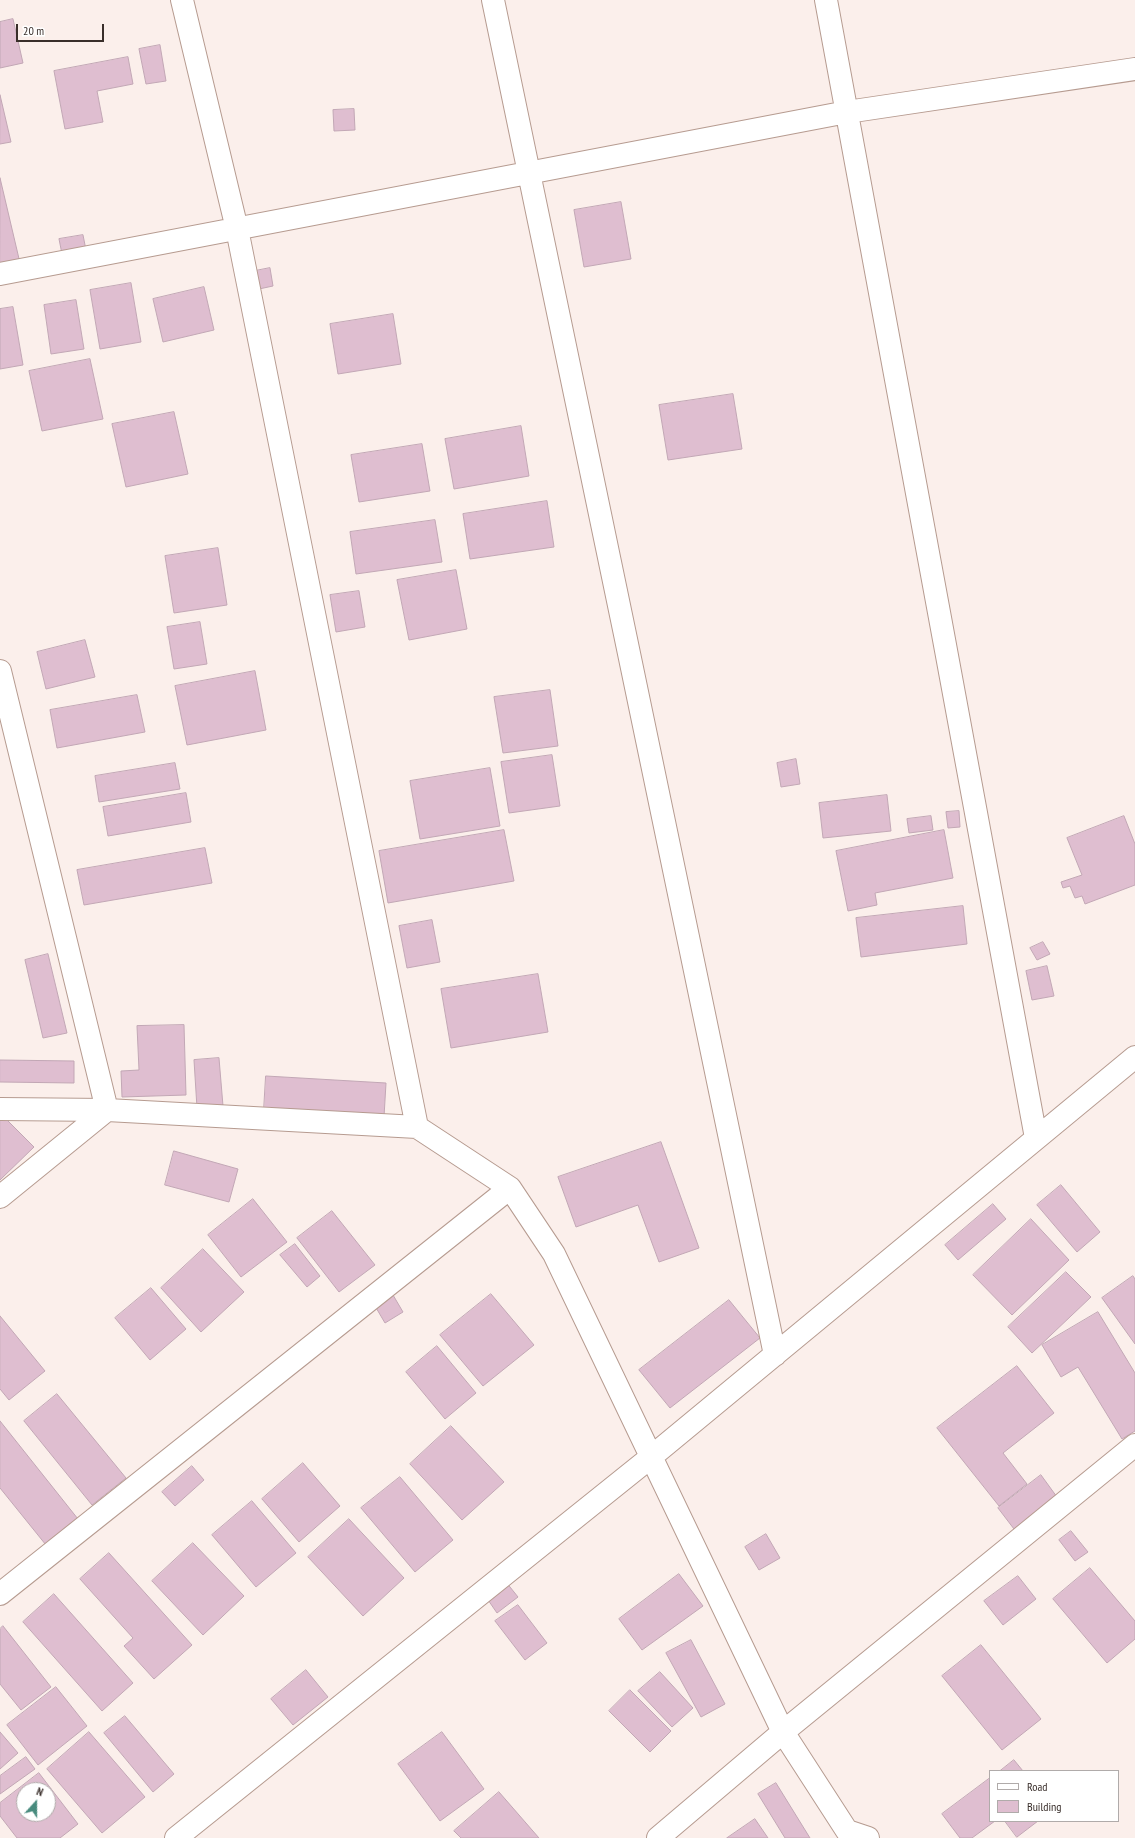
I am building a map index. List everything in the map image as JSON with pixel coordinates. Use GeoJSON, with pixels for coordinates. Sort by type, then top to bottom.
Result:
{"type":"FeatureCollection","features":[{"type":"Feature","properties":{"kind":"street"},"geometry":{"type":"LineString","coordinates":[[182,0],[236,229],[417,1127]]}},
{"type":"Feature","properties":{"kind":"street"},"geometry":{"type":"LineString","coordinates":[[493,0],[776,1354]]}},
{"type":"Feature","properties":{"kind":"street"},"geometry":{"type":"LineString","coordinates":[[826,0],[1036,1138]]}},
{"type":"Feature","properties":{"kind":"street"},"geometry":{"type":"LineString","coordinates":[[0,274],[847,112],[1135,69]]}},
{"type":"Feature","properties":{"kind":"street"},"geometry":{"type":"LineString","coordinates":[[0,671],[107,1110]]}},
{"type":"Feature","properties":{"kind":"street"},"geometry":{"type":"LineString","coordinates":[[176,1838],[651,1457],[1135,1057]]}},
{"type":"Feature","properties":{"kind":"street"},"geometry":{"type":"LineString","coordinates":[[0,1109],[107,1110],[417,1127],[510,1188],[554,1254],[783,1732],[848,1834],[868,1838]]}},
{"type":"Feature","properties":{"kind":"street"},"geometry":{"type":"LineString","coordinates":[[0,1197],[107,1110]]}},
{"type":"Feature","properties":{"kind":"street"},"geometry":{"type":"LineString","coordinates":[[0,1594],[510,1188]]}},
{"type":"Feature","properties":{"kind":"street"},"geometry":{"type":"LineString","coordinates":[[658,1838],[783,1732],[1135,1445]]}},
{"type":"Feature","properties":{"kind":"building"},"geometry":{"type":"Polygon","coordinates":[[[13,19],[23,63],[0,68],[0,22],[13,19]]]}},
{"type":"Feature","properties":{"kind":"building"},"geometry":{"type":"Polygon","coordinates":[[[160,45],[166,81],[146,84],[139,49],[160,45]]]}},
{"type":"Feature","properties":{"kind":"building"},"geometry":{"type":"Polygon","coordinates":[[[128,57],[133,84],[97,91],[103,122],[65,129],[54,71],[128,57]]]}},
{"type":"Feature","properties":{"kind":"building"},"geometry":{"type":"Polygon","coordinates":[[[0,95],[11,142],[0,144],[0,95]]]}},
{"type":"Feature","properties":{"kind":"building"},"geometry":{"type":"Polygon","coordinates":[[[354,109],[355,130],[334,131],[333,110],[354,109]]]}},
{"type":"Feature","properties":{"kind":"building"},"geometry":{"type":"Polygon","coordinates":[[[0,178],[20,263],[0,268],[0,178]]]}},
{"type":"Feature","properties":{"kind":"building"},"geometry":{"type":"Polygon","coordinates":[[[621,202],[631,259],[584,267],[574,210],[621,202]]]}},
{"type":"Feature","properties":{"kind":"building"},"geometry":{"type":"Polygon","coordinates":[[[83,235],[87,255],[63,259],[59,239],[83,235]]]}},
{"type":"Feature","properties":{"kind":"building"},"geometry":{"type":"Polygon","coordinates":[[[270,268],[273,286],[259,289],[255,271],[270,268]]]}},
{"type":"Feature","properties":{"kind":"building"},"geometry":{"type":"Polygon","coordinates":[[[131,283],[141,342],[100,349],[90,290],[131,283]]]}},
{"type":"Feature","properties":{"kind":"building"},"geometry":{"type":"Polygon","coordinates":[[[204,287],[214,330],[163,342],[153,299],[204,287]]]}},
{"type":"Feature","properties":{"kind":"building"},"geometry":{"type":"Polygon","coordinates":[[[76,300],[84,349],[51,354],[44,305],[76,300]]]}},
{"type":"Feature","properties":{"kind":"building"},"geometry":{"type":"Polygon","coordinates":[[[13,307],[23,365],[0,369],[0,309],[13,307]]]}},
{"type":"Feature","properties":{"kind":"building"},"geometry":{"type":"Polygon","coordinates":[[[393,314],[401,364],[338,374],[330,324],[393,314]]]}},
{"type":"Feature","properties":{"kind":"building"},"geometry":{"type":"Polygon","coordinates":[[[90,359],[103,419],[42,431],[29,371],[90,359]]]}},
{"type":"Feature","properties":{"kind":"building"},"geometry":{"type":"Polygon","coordinates":[[[733,394],[742,449],[668,460],[659,405],[733,394]]]}},
{"type":"Feature","properties":{"kind":"building"},"geometry":{"type":"Polygon","coordinates":[[[174,412],[188,474],[126,487],[112,424],[174,412]]]}},
{"type":"Feature","properties":{"kind":"building"},"geometry":{"type":"Polygon","coordinates":[[[521,426],[529,476],[454,489],[445,439],[521,426]]]}},
{"type":"Feature","properties":{"kind":"building"},"geometry":{"type":"Polygon","coordinates":[[[422,444],[430,491],[359,502],[351,455],[422,444]]]}},
{"type":"Feature","properties":{"kind":"building"},"geometry":{"type":"Polygon","coordinates":[[[547,501],[554,547],[470,559],[463,514],[547,501]]]}},
{"type":"Feature","properties":{"kind":"building"},"geometry":{"type":"Polygon","coordinates":[[[435,520],[442,562],[356,574],[350,532],[435,520]]]}},
{"type":"Feature","properties":{"kind":"building"},"geometry":{"type":"Polygon","coordinates":[[[218,548],[227,605],[174,613],[165,556],[218,548]]]}},
{"type":"Feature","properties":{"kind":"building"},"geometry":{"type":"Polygon","coordinates":[[[456,570],[467,629],[409,640],[397,580],[456,570]]]}},
{"type":"Feature","properties":{"kind":"building"},"geometry":{"type":"Polygon","coordinates":[[[359,591],[365,627],[336,632],[330,595],[359,591]]]}},
{"type":"Feature","properties":{"kind":"building"},"geometry":{"type":"Polygon","coordinates":[[[200,622],[207,664],[174,669],[167,627],[200,622]]]}},
{"type":"Feature","properties":{"kind":"building"},"geometry":{"type":"Polygon","coordinates":[[[85,640],[95,677],[46,689],[37,652],[85,640]]]}},
{"type":"Feature","properties":{"kind":"building"},"geometry":{"type":"Polygon","coordinates":[[[255,671],[266,730],[187,745],[175,686],[255,671]]]}},
{"type":"Feature","properties":{"kind":"building"},"geometry":{"type":"Polygon","coordinates":[[[550,690],[558,746],[503,753],[494,697],[550,690]]]}},
{"type":"Feature","properties":{"kind":"building"},"geometry":{"type":"Polygon","coordinates":[[[137,695],[145,732],[57,748],[50,710],[137,695]]]}},
{"type":"Feature","properties":{"kind":"building"},"geometry":{"type":"Polygon","coordinates":[[[552,755],[560,806],[509,813],[501,762],[552,755]]]}},
{"type":"Feature","properties":{"kind":"building"},"geometry":{"type":"Polygon","coordinates":[[[796,759],[800,784],[781,787],[777,763],[796,759]]]}},
{"type":"Feature","properties":{"kind":"building"},"geometry":{"type":"Polygon","coordinates":[[[175,763],[180,789],[99,802],[95,776],[175,763]]]}},
{"type":"Feature","properties":{"kind":"building"},"geometry":{"type":"Polygon","coordinates":[[[490,768],[500,826],[420,839],[410,781],[490,768]]]}},
{"type":"Feature","properties":{"kind":"building"},"geometry":{"type":"Polygon","coordinates":[[[186,793],[191,822],[108,836],[103,807],[186,793]]]}},
{"type":"Feature","properties":{"kind":"building"},"geometry":{"type":"Polygon","coordinates":[[[887,795],[891,831],[823,838],[819,803],[887,795]]]}},
{"type":"Feature","properties":{"kind":"building"},"geometry":{"type":"Polygon","coordinates":[[[959,811],[960,827],[948,828],[946,812],[959,811]]]}},
{"type":"Feature","properties":{"kind":"building"},"geometry":{"type":"Polygon","coordinates":[[[931,816],[933,830],[909,833],[907,819],[931,816]]]}},
{"type":"Feature","properties":{"kind":"building"},"geometry":{"type":"Polygon","coordinates":[[[1124,816],[1135,844],[1135,885],[1085,904],[1082,896],[1075,898],[1070,886],[1063,888],[1061,882],[1082,875],[1067,838],[1124,816]]]}},
{"type":"Feature","properties":{"kind":"building"},"geometry":{"type":"Polygon","coordinates":[[[504,830],[514,881],[388,903],[379,851],[504,830]]]}},
{"type":"Feature","properties":{"kind":"building"},"geometry":{"type":"Polygon","coordinates":[[[944,830],[953,878],[875,893],[877,905],[848,911],[836,851],[944,830]]]}},
{"type":"Feature","properties":{"kind":"building"},"geometry":{"type":"Polygon","coordinates":[[[205,848],[212,883],[84,905],[77,870],[205,848]]]}},
{"type":"Feature","properties":{"kind":"building"},"geometry":{"type":"Polygon","coordinates":[[[963,906],[967,944],[861,957],[856,918],[963,906]]]}},
{"type":"Feature","properties":{"kind":"building"},"geometry":{"type":"Polygon","coordinates":[[[432,920],[440,962],[407,968],[399,926],[432,920]]]}},
{"type":"Feature","properties":{"kind":"building"},"geometry":{"type":"Polygon","coordinates":[[[1043,942],[1050,954],[1037,960],[1030,948],[1043,942]]]}},
{"type":"Feature","properties":{"kind":"building"},"geometry":{"type":"Polygon","coordinates":[[[48,954],[67,1033],[43,1038],[25,960],[48,954]]]}},
{"type":"Feature","properties":{"kind":"building"},"geometry":{"type":"Polygon","coordinates":[[[1047,966],[1054,996],[1032,1000],[1026,971],[1047,966]]]}},
{"type":"Feature","properties":{"kind":"building"},"geometry":{"type":"Polygon","coordinates":[[[538,974],[548,1032],[451,1048],[441,989],[538,974]]]}},
{"type":"Feature","properties":{"kind":"building"},"geometry":{"type":"Polygon","coordinates":[[[184,1025],[186,1095],[122,1097],[121,1071],[139,1070],[137,1026],[184,1025]]]}},
{"type":"Feature","properties":{"kind":"building"},"geometry":{"type":"Polygon","coordinates":[[[219,1058],[223,1106],[197,1108],[194,1060],[219,1058]]]}},
{"type":"Feature","properties":{"kind":"building"},"geometry":{"type":"Polygon","coordinates":[[[0,1060],[74,1061],[74,1083],[0,1082],[0,1060]]]}},
{"type":"Feature","properties":{"kind":"building"},"geometry":{"type":"Polygon","coordinates":[[[266,1076],[386,1083],[384,1117],[264,1110],[266,1076]]]}},
{"type":"Feature","properties":{"kind":"building"},"geometry":{"type":"Polygon","coordinates":[[[0,1113],[34,1147],[0,1180],[0,1113]]]}},
{"type":"Feature","properties":{"kind":"building"},"geometry":{"type":"Polygon","coordinates":[[[661,1142],[699,1248],[659,1262],[638,1205],[576,1227],[558,1177],[661,1142]]]}},
{"type":"Feature","properties":{"kind":"building"},"geometry":{"type":"Polygon","coordinates":[[[174,1151],[238,1169],[229,1202],[165,1185],[174,1151]]]}},
{"type":"Feature","properties":{"kind":"building"},"geometry":{"type":"Polygon","coordinates":[[[1061,1185],[1100,1232],[1077,1252],[1037,1205],[1061,1185]]]}},
{"type":"Feature","properties":{"kind":"building"},"geometry":{"type":"Polygon","coordinates":[[[253,1199],[287,1242],[241,1277],[208,1235],[253,1199]]]}},
{"type":"Feature","properties":{"kind":"building"},"geometry":{"type":"Polygon","coordinates":[[[993,1204],[1006,1219],[958,1260],[945,1245],[993,1204]]]}},
{"type":"Feature","properties":{"kind":"building"},"geometry":{"type":"Polygon","coordinates":[[[332,1211],[375,1265],[339,1292],[297,1238],[332,1211]]]}},
{"type":"Feature","properties":{"kind":"building"},"geometry":{"type":"Polygon","coordinates":[[[1031,1219],[1069,1260],[1012,1315],[973,1275],[1031,1219]]]}},
{"type":"Feature","properties":{"kind":"building"},"geometry":{"type":"Polygon","coordinates":[[[295,1244],[320,1276],[307,1287],[280,1255],[295,1244]]]}},
{"type":"Feature","properties":{"kind":"building"},"geometry":{"type":"Polygon","coordinates":[[[203,1249],[244,1292],[201,1332],[161,1288],[203,1249]]]}},
{"type":"Feature","properties":{"kind":"building"},"geometry":{"type":"Polygon","coordinates":[[[1066,1272],[1091,1297],[1032,1353],[1008,1327],[1066,1272]]]}},
{"type":"Feature","properties":{"kind":"building"},"geometry":{"type":"Polygon","coordinates":[[[1133,1276],[1135,1279],[1135,1344],[1102,1298],[1133,1276]]]}},
{"type":"Feature","properties":{"kind":"building"},"geometry":{"type":"Polygon","coordinates":[[[151,1288],[186,1329],[150,1360],[115,1318],[151,1288]]]}},
{"type":"Feature","properties":{"kind":"building"},"geometry":{"type":"Polygon","coordinates":[[[491,1294],[534,1345],[483,1386],[440,1335],[491,1294]]]}},
{"type":"Feature","properties":{"kind":"building"},"geometry":{"type":"Polygon","coordinates":[[[393,1295],[403,1312],[385,1323],[375,1306],[393,1295]]]}},
{"type":"Feature","properties":{"kind":"building"},"geometry":{"type":"Polygon","coordinates":[[[729,1300],[760,1338],[670,1408],[639,1370],[729,1300]]]}},
{"type":"Feature","properties":{"kind":"building"},"geometry":{"type":"Polygon","coordinates":[[[1098,1312],[1135,1373],[1135,1431],[1122,1439],[1078,1367],[1061,1377],[1042,1345],[1098,1312]]]}},
{"type":"Feature","properties":{"kind":"building"},"geometry":{"type":"Polygon","coordinates":[[[0,1316],[45,1371],[9,1400],[0,1389],[0,1316]]]}},
{"type":"Feature","properties":{"kind":"building"},"geometry":{"type":"Polygon","coordinates":[[[437,1346],[476,1393],[445,1419],[406,1372],[437,1346]]]}},
{"type":"Feature","properties":{"kind":"building"},"geometry":{"type":"Polygon","coordinates":[[[1017,1366],[1054,1413],[1003,1453],[1027,1484],[999,1506],[937,1428],[1017,1366]]]}},
{"type":"Feature","properties":{"kind":"building"},"geometry":{"type":"Polygon","coordinates":[[[57,1394],[126,1478],[92,1505],[24,1421],[57,1394]]]}},
{"type":"Feature","properties":{"kind":"building"},"geometry":{"type":"Polygon","coordinates":[[[0,1421],[78,1519],[46,1545],[0,1488],[0,1421]]]}},
{"type":"Feature","properties":{"kind":"building"},"geometry":{"type":"Polygon","coordinates":[[[451,1426],[504,1482],[462,1520],[410,1464],[451,1426]]]}},
{"type":"Feature","properties":{"kind":"building"},"geometry":{"type":"Polygon","coordinates":[[[303,1463],[340,1506],[299,1542],[262,1499],[303,1463]]]}},
{"type":"Feature","properties":{"kind":"building"},"geometry":{"type":"Polygon","coordinates":[[[192,1466],[204,1480],[175,1506],[162,1492],[192,1466]]]}},
{"type":"Feature","properties":{"kind":"building"},"geometry":{"type":"Polygon","coordinates":[[[1041,1475],[1057,1497],[1014,1529],[998,1508],[1041,1475]]]}},
{"type":"Feature","properties":{"kind":"building"},"geometry":{"type":"Polygon","coordinates":[[[400,1477],[453,1540],[415,1572],[361,1508],[400,1477]]]}},
{"type":"Feature","properties":{"kind":"building"},"geometry":{"type":"Polygon","coordinates":[[[252,1501],[296,1553],[256,1587],[212,1535],[252,1501]]]}},
{"type":"Feature","properties":{"kind":"building"},"geometry":{"type":"Polygon","coordinates":[[[349,1519],[404,1578],[363,1616],[308,1557],[349,1519]]]}},
{"type":"Feature","properties":{"kind":"building"},"geometry":{"type":"Polygon","coordinates":[[[1071,1531],[1088,1552],[1075,1561],[1059,1540],[1071,1531]]]}},
{"type":"Feature","properties":{"kind":"building"},"geometry":{"type":"Polygon","coordinates":[[[766,1534],[780,1558],[759,1570],[745,1547],[766,1534]]]}},
{"type":"Feature","properties":{"kind":"building"},"geometry":{"type":"Polygon","coordinates":[[[193,1543],[244,1596],[203,1635],[152,1581],[193,1543]]]}},
{"type":"Feature","properties":{"kind":"building"},"geometry":{"type":"Polygon","coordinates":[[[109,1553],[192,1645],[154,1679],[124,1646],[133,1638],[80,1579],[109,1553]]]}},
{"type":"Feature","properties":{"kind":"building"},"geometry":{"type":"Polygon","coordinates":[[[1090,1568],[1135,1621],[1135,1639],[1107,1663],[1053,1599],[1090,1568]]]}},
{"type":"Feature","properties":{"kind":"building"},"geometry":{"type":"Polygon","coordinates":[[[679,1574],[703,1606],[642,1650],[619,1619],[679,1574]]]}},
{"type":"Feature","properties":{"kind":"building"},"geometry":{"type":"Polygon","coordinates":[[[1018,1576],[1036,1599],[1003,1625],[984,1601],[1018,1576]]]}},
{"type":"Feature","properties":{"kind":"building"},"geometry":{"type":"Polygon","coordinates":[[[506,1582],[518,1597],[497,1613],[486,1597],[506,1582]]]}},
{"type":"Feature","properties":{"kind":"building"},"geometry":{"type":"Polygon","coordinates":[[[54,1594],[133,1683],[102,1711],[23,1622],[54,1594]]]}},
{"type":"Feature","properties":{"kind":"building"},"geometry":{"type":"Polygon","coordinates":[[[518,1605],[547,1643],[525,1660],[495,1621],[518,1605]]]}},
{"type":"Feature","properties":{"kind":"building"},"geometry":{"type":"Polygon","coordinates":[[[3,1626],[51,1687],[21,1710],[0,1684],[0,1629],[3,1626]]]}},
{"type":"Feature","properties":{"kind":"building"},"geometry":{"type":"Polygon","coordinates":[[[691,1640],[725,1704],[701,1717],[666,1653],[691,1640]]]}},
{"type":"Feature","properties":{"kind":"building"},"geometry":{"type":"Polygon","coordinates":[[[981,1645],[1041,1719],[1002,1750],[942,1676],[981,1645]]]}},
{"type":"Feature","properties":{"kind":"building"},"geometry":{"type":"Polygon","coordinates":[[[306,1670],[328,1697],[293,1725],[271,1699],[306,1670]]]}},
{"type":"Feature","properties":{"kind":"building"},"geometry":{"type":"Polygon","coordinates":[[[660,1672],[693,1708],[672,1727],[638,1691],[660,1672]]]}},
{"type":"Feature","properties":{"kind":"building"},"geometry":{"type":"Polygon","coordinates":[[[56,1687],[87,1726],[38,1765],[7,1725],[56,1687]]]}},
{"type":"Feature","properties":{"kind":"building"},"geometry":{"type":"Polygon","coordinates":[[[630,1690],[671,1731],[650,1752],[609,1711],[630,1690]]]}},
{"type":"Feature","properties":{"kind":"building"},"geometry":{"type":"Polygon","coordinates":[[[125,1716],[174,1774],[153,1792],[104,1733],[125,1716]]]}},
{"type":"Feature","properties":{"kind":"building"},"geometry":{"type":"Polygon","coordinates":[[[0,1732],[18,1753],[0,1769],[0,1732]]]}},
{"type":"Feature","properties":{"kind":"building"},"geometry":{"type":"Polygon","coordinates":[[[89,1732],[145,1797],[102,1833],[47,1769],[89,1732]]]}},
{"type":"Feature","properties":{"kind":"building"},"geometry":{"type":"Polygon","coordinates":[[[442,1732],[484,1789],[440,1821],[398,1764],[442,1732]]]}},
{"type":"Feature","properties":{"kind":"building"},"geometry":{"type":"Polygon","coordinates":[[[26,1757],[35,1769],[0,1794],[0,1776],[26,1757]]]}},
{"type":"Feature","properties":{"kind":"building"},"geometry":{"type":"Polygon","coordinates":[[[1014,1760],[1022,1770],[1001,1770],[1014,1760]]]}},
{"type":"Feature","properties":{"kind":"building"},"geometry":{"type":"Polygon","coordinates":[[[39,1773],[46,1782],[27,1782],[39,1773]]]}},
{"type":"Feature","properties":{"kind":"building"},"geometry":{"type":"Polygon","coordinates":[[[989,1779],[989,1822],[994,1822],[972,1838],[960,1838],[942,1814],[989,1779]]]}},
{"type":"Feature","properties":{"kind":"building"},"geometry":{"type":"Polygon","coordinates":[[[776,1783],[810,1838],[785,1838],[758,1794],[776,1783]]]}},
{"type":"Feature","properties":{"kind":"building"},"geometry":{"type":"Polygon","coordinates":[[[16,1791],[16,1822],[56,1822],[56,1795],[78,1824],[60,1838],[17,1838],[0,1816],[0,1803],[16,1791]]]}},
{"type":"Feature","properties":{"kind":"building"},"geometry":{"type":"Polygon","coordinates":[[[499,1792],[539,1838],[461,1838],[454,1831],[499,1792]]]}},
{"type":"Feature","properties":{"kind":"building"},"geometry":{"type":"Polygon","coordinates":[[[755,1819],[768,1838],[727,1838],[755,1819]]]}},
{"type":"Feature","properties":{"kind":"building"},"geometry":{"type":"Polygon","coordinates":[[[1006,1822],[1037,1822],[1017,1837],[1006,1822]]]}}]}
